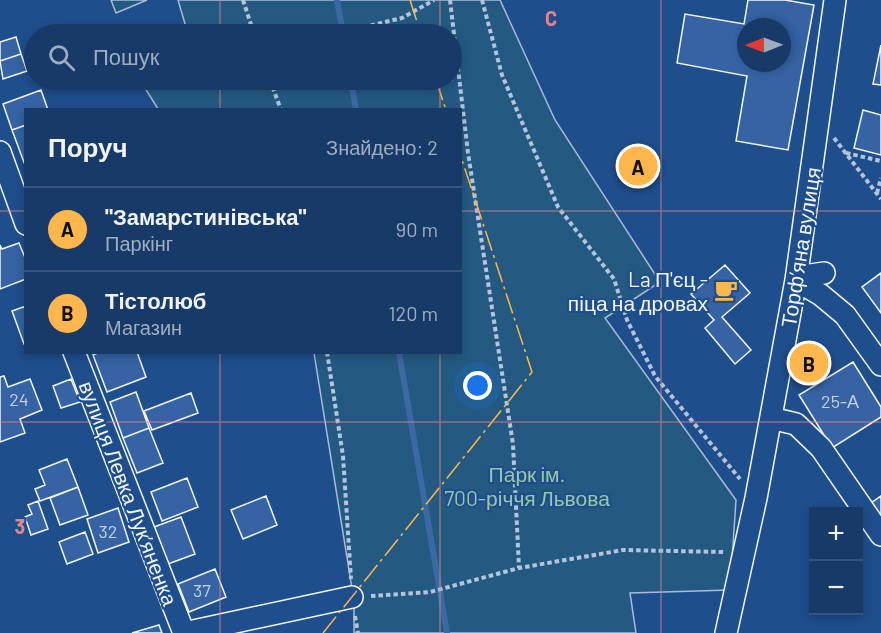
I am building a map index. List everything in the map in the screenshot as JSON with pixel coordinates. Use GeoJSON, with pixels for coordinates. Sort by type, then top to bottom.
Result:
{"type":"FeatureCollection","features":[{"type":"Feature","properties":{"kind":"street","name":"Торфʼяна вулиця"},"geometry":{"type":"LineString","coordinates":[[726,633],[756,498],[796,279],[835,0]]}},
{"type":"Feature","properties":{"kind":"street"},"geometry":{"type":"LineString","coordinates":[[0,152],[24,218]]}},
{"type":"Feature","properties":{"kind":"street"},"geometry":{"type":"LineString","coordinates":[[796,279],[824,273]]}},
{"type":"Feature","properties":{"kind":"street"},"geometry":{"type":"LineString","coordinates":[[796,279],[821,295],[845,315],[881,365]]}},
{"type":"Feature","properties":{"kind":"street","name":"вулиця Левка Лукʼяненка"},"geometry":{"type":"LineString","coordinates":[[75,354],[184,633]]}},
{"type":"Feature","properties":{"kind":"street"},"geometry":{"type":"LineString","coordinates":[[771,418],[796,424],[821,448],[881,535]]}},
{"type":"Feature","properties":{"kind":"street"},"geometry":{"type":"LineString","coordinates":[[184,633],[352,597]]}},
{"type":"Feature","properties":{"kind":"path"},"geometry":{"type":"LineString","coordinates":[[243,0],[251,24]]}},
{"type":"Feature","properties":{"kind":"path"},"geometry":{"type":"LineString","coordinates":[[376,24],[402,18],[434,0]]}},
{"type":"Feature","properties":{"kind":"path"},"geometry":{"type":"LineString","coordinates":[[450,0],[453,24]]}},
{"type":"Feature","properties":{"kind":"path"},"geometry":{"type":"LineString","coordinates":[[482,0],[502,75],[558,207],[614,279],[627,320],[655,376],[756,498]]}},
{"type":"Feature","properties":{"kind":"path"},"geometry":{"type":"LineString","coordinates":[[274,90],[280,108]]}},
{"type":"Feature","properties":{"kind":"path"},"geometry":{"type":"LineString","coordinates":[[461,90],[468,153],[513,444],[519,568]]}},
{"type":"Feature","properties":{"kind":"path"},"geometry":{"type":"LineString","coordinates":[[830,133],[881,199]]}},
{"type":"Feature","properties":{"kind":"path"},"geometry":{"type":"LineString","coordinates":[[846,153],[881,160]]}},
{"type":"Feature","properties":{"kind":"path"},"geometry":{"type":"LineString","coordinates":[[877,194],[881,178]]}},
{"type":"Feature","properties":{"kind":"path"},"geometry":{"type":"LineString","coordinates":[[327,354],[343,456],[352,597],[358,633]]}},
{"type":"Feature","properties":{"kind":"path"},"geometry":{"type":"LineString","coordinates":[[352,597],[430,592],[519,568],[623,550],[734,552]]}},
{"type":"Feature","properties":{"kind":"green space"},"geometry":{"type":"Polygon","coordinates":[[[111,0],[147,0],[116,13],[111,0]]]}},
{"type":"Feature","properties":{"kind":"green space","name":"Парк ім. 700-річчя Львова"},"geometry":{"type":"Polygon","coordinates":[[[178,0],[500,0],[555,120],[660,282],[605,318],[736,500],[730,590],[630,593],[636,633],[354,633],[354,601],[314,354],[462,354],[462,108],[157,108],[146,90],[462,90],[462,24],[185,24],[178,0]]]}},
{"type":"Feature","properties":{"kind":"building"},"geometry":{"type":"Polygon","coordinates":[[[748,0],[785,0],[814,5],[788,150],[736,141],[747,76],[677,63],[685,14],[737,23],[737,72],[791,72],[791,18],[745,18],[748,0]]]}},
{"type":"Feature","properties":{"kind":"building"},"geometry":{"type":"Polygon","coordinates":[[[16,37],[21,54],[0,61],[0,42],[16,37]]]}},
{"type":"Feature","properties":{"kind":"building"},"geometry":{"type":"Polygon","coordinates":[[[881,45],[881,85],[873,84],[881,45]]]}},
{"type":"Feature","properties":{"kind":"building"},"geometry":{"type":"Polygon","coordinates":[[[21,54],[24,72],[3,79],[0,61],[21,54]]]}},
{"type":"Feature","properties":{"kind":"building"},"geometry":{"type":"Polygon","coordinates":[[[41,90],[47,108],[24,108],[24,126],[12,130],[3,104],[41,90]]]}},
{"type":"Feature","properties":{"kind":"building"},"geometry":{"type":"Polygon","coordinates":[[[863,110],[881,115],[881,155],[854,148],[863,110]]]}},
{"type":"Feature","properties":{"kind":"building"},"geometry":{"type":"Polygon","coordinates":[[[24,126],[24,162],[12,130],[24,126]]]}},
{"type":"Feature","properties":{"kind":"building"},"geometry":{"type":"Polygon","coordinates":[[[19,243],[24,255],[24,280],[0,289],[0,245],[2,249],[19,243]]]}},
{"type":"Feature","properties":{"kind":"building"},"geometry":{"type":"Polygon","coordinates":[[[725,265],[750,293],[722,317],[751,350],[735,364],[705,328],[714,320],[691,294],[725,265]]]}},
{"type":"Feature","properties":{"kind":"building"},"geometry":{"type":"Polygon","coordinates":[[[881,273],[881,313],[862,287],[881,273]]]}},
{"type":"Feature","properties":{"kind":"building"},"geometry":{"type":"Polygon","coordinates":[[[24,307],[24,344],[12,311],[24,307]]]}},
{"type":"Feature","properties":{"kind":"building"},"geometry":{"type":"Polygon","coordinates":[[[138,354],[146,377],[107,392],[93,355],[138,354]]]}},
{"type":"Feature","properties":{"kind":"building"},"geometry":{"type":"Polygon","coordinates":[[[853,362],[881,407],[881,417],[832,448],[799,395],[853,362]]]}},
{"type":"Feature","properties":{"kind":"building"},"geometry":{"type":"Polygon","coordinates":[[[4,376],[8,387],[30,379],[42,410],[20,419],[25,433],[0,442],[0,377],[4,376]]]}},
{"type":"Feature","properties":{"kind":"building"},"geometry":{"type":"Polygon","coordinates":[[[71,379],[80,402],[61,408],[53,386],[71,379]]]}},
{"type":"Feature","properties":{"kind":"building"},"geometry":{"type":"Polygon","coordinates":[[[136,392],[149,428],[123,438],[110,402],[136,392]]]}},
{"type":"Feature","properties":{"kind":"building"},"geometry":{"type":"Polygon","coordinates":[[[191,393],[198,413],[152,430],[144,411],[191,393]]]}},
{"type":"Feature","properties":{"kind":"building"},"geometry":{"type":"Polygon","coordinates":[[[149,428],[163,463],[137,473],[123,438],[149,428]]]}},
{"type":"Feature","properties":{"kind":"building"},"geometry":{"type":"Polygon","coordinates":[[[67,459],[78,487],[40,501],[35,489],[45,485],[39,470],[67,459]]]}},
{"type":"Feature","properties":{"kind":"building"},"geometry":{"type":"Polygon","coordinates":[[[187,478],[198,507],[162,521],[151,492],[187,478]]]}},
{"type":"Feature","properties":{"kind":"building"},"geometry":{"type":"Polygon","coordinates":[[[78,487],[88,515],[60,525],[50,498],[78,487]]]}},
{"type":"Feature","properties":{"kind":"building"},"geometry":{"type":"Polygon","coordinates":[[[266,496],[277,525],[243,539],[231,510],[266,496]]]}},
{"type":"Feature","properties":{"kind":"building"},"geometry":{"type":"Polygon","coordinates":[[[881,496],[881,517],[871,503],[881,496]]]}},
{"type":"Feature","properties":{"kind":"building"},"geometry":{"type":"Polygon","coordinates":[[[38,501],[48,529],[31,535],[25,517],[32,514],[28,505],[38,501]]]}},
{"type":"Feature","properties":{"kind":"building"},"geometry":{"type":"Polygon","coordinates":[[[118,508],[129,542],[98,553],[87,519],[118,508]]]}},
{"type":"Feature","properties":{"kind":"building"},"geometry":{"type":"Polygon","coordinates":[[[181,517],[195,554],[168,564],[154,527],[181,517]]]}},
{"type":"Feature","properties":{"kind":"building"},"geometry":{"type":"Polygon","coordinates":[[[85,532],[93,554],[67,564],[59,542],[85,532]]]}},
{"type":"Feature","properties":{"kind":"building"},"geometry":{"type":"Polygon","coordinates":[[[215,569],[226,597],[189,612],[178,584],[215,569]]]}},
{"type":"Feature","properties":{"kind":"building"},"geometry":{"type":"Polygon","coordinates":[[[159,625],[162,633],[132,633],[159,625]]]}},
{"type":"Feature","properties":{"kind":"waterway"},"geometry":{"type":"LineString","coordinates":[[337,0],[341,24]]}},
{"type":"Feature","properties":{"kind":"waterway"},"geometry":{"type":"LineString","coordinates":[[353,90],[356,108]]}},
{"type":"Feature","properties":{"kind":"waterway"},"geometry":{"type":"LineString","coordinates":[[399,354],[447,633]]}},
{"type":"Feature","properties":{"kind":"power"},"geometry":{"type":"LineString","coordinates":[[410,0],[418,24]]}},
{"type":"Feature","properties":{"kind":"power"},"geometry":{"type":"LineString","coordinates":[[439,90],[445,108]]}},
{"type":"Feature","properties":{"kind":"power"},"geometry":{"type":"LineString","coordinates":[[323,633],[532,372],[462,160]]}},
{"type":"Feature","properties":{"kind":"place","name":"\"Замарстинівська\""},"geometry":{"type":"Point","coordinates":[638,166]}},
{"type":"Feature","properties":{"kind":"place","name":"La П'єц - піца на дровах"},"geometry":{"type":"Point","coordinates":[726,290]}},
{"type":"Feature","properties":{"kind":"place","name":"Тістолюб"},"geometry":{"type":"Point","coordinates":[809,363]}}]}
